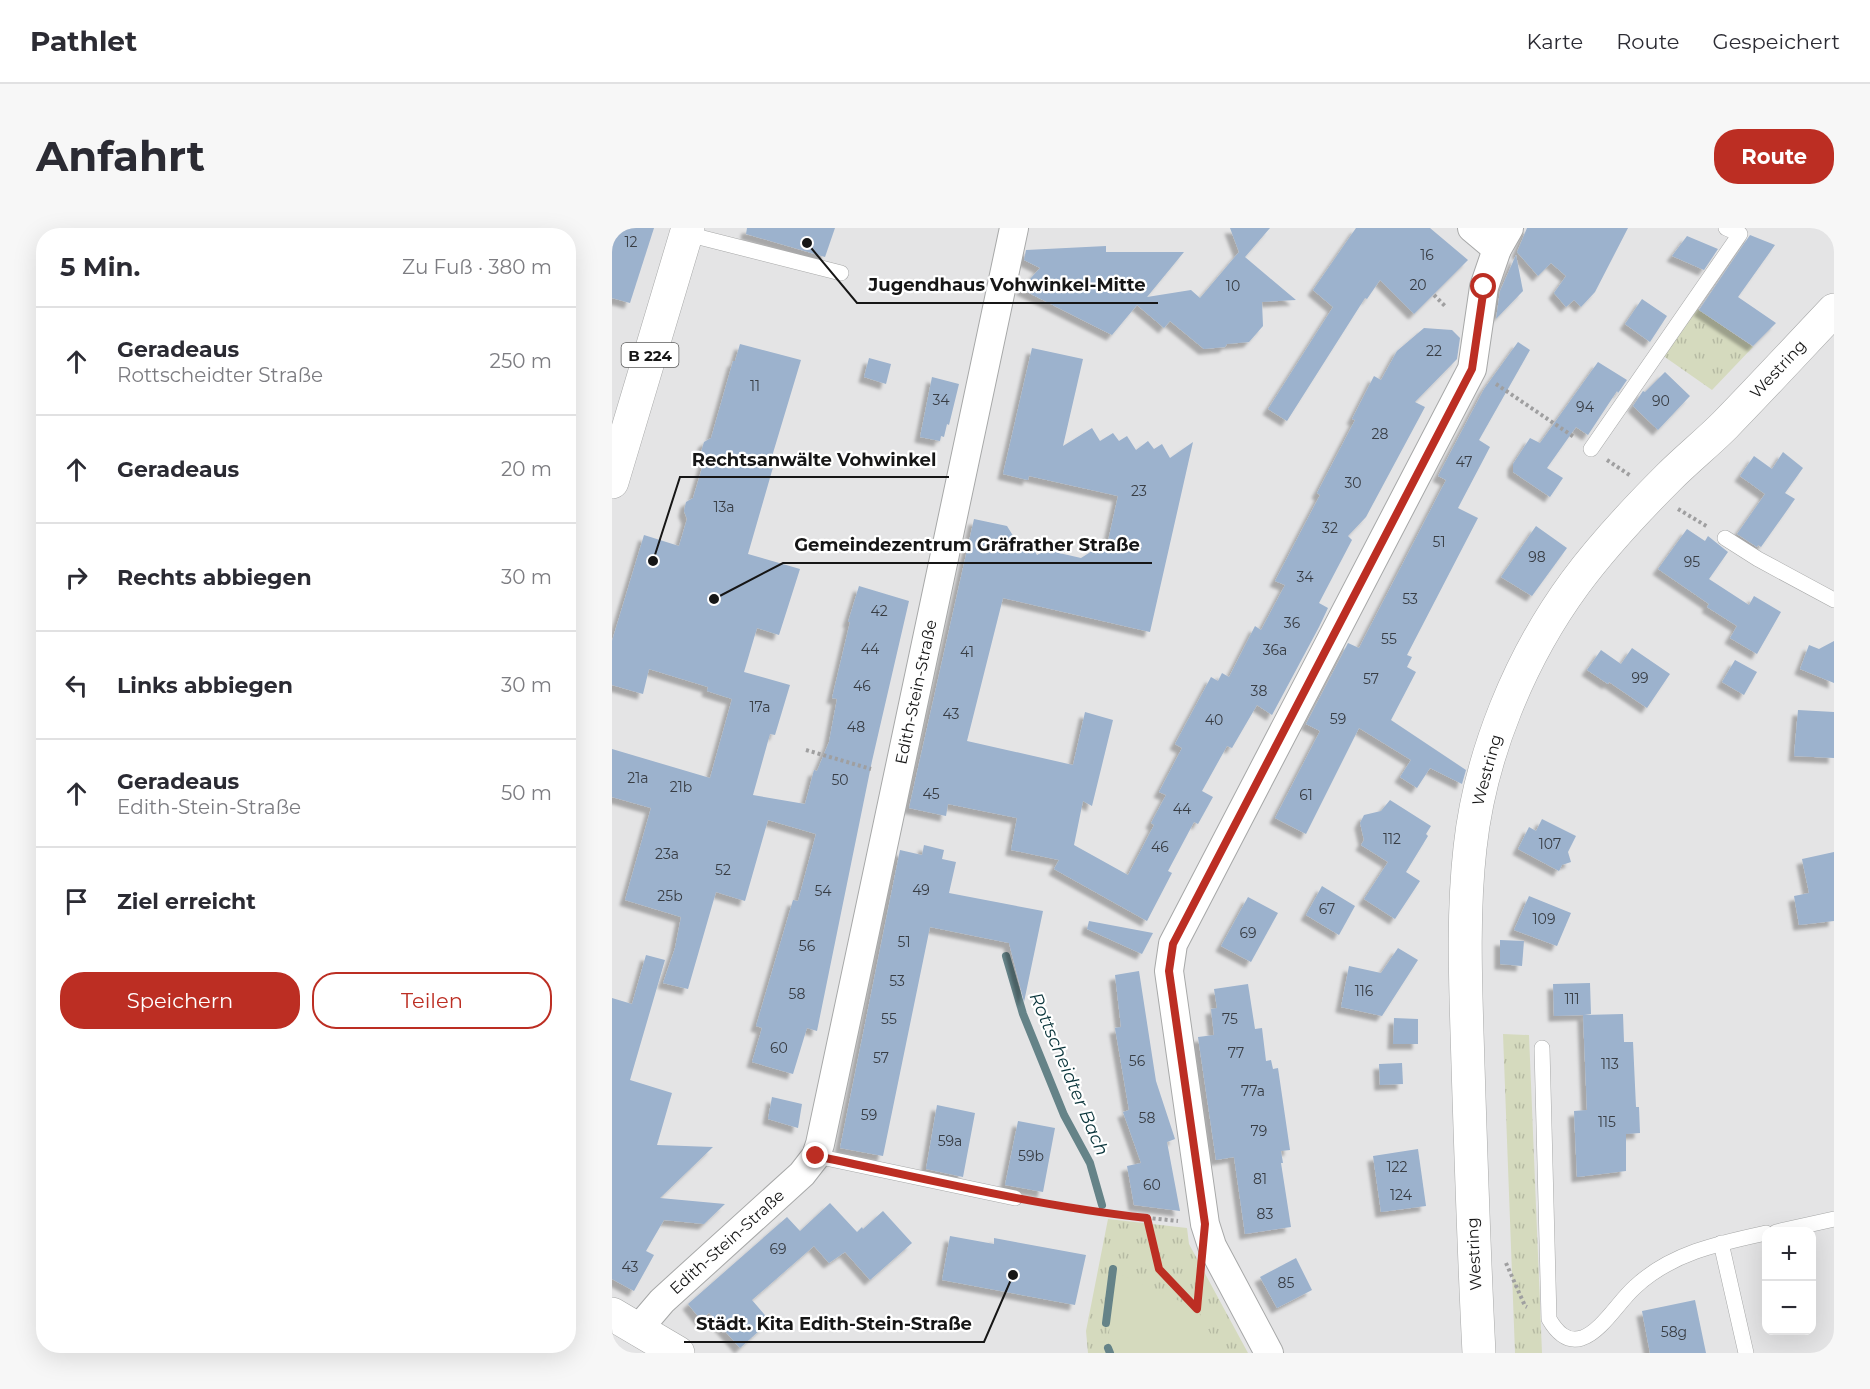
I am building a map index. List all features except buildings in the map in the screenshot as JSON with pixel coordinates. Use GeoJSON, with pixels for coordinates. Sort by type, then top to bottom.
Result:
{"type":"FeatureCollection","features":[{"type":"Feature","properties":{"kind":"main road","name":"B 224"},"geometry":{"type":"LineString","coordinates":[[612,482],[688,231]]}},
{"type":"Feature","properties":{"kind":"main road","name":"Westring"},"geometry":{"type":"LineString","coordinates":[[1479,1353],[1472,1199],[1466,886],[1472,833],[1490,747],[1523,671],[1547,626],[1574,584],[1601,550],[1669,477],[1724,426],[1834,310]]}},
{"type":"Feature","properties":{"kind":"main road"},"geometry":{"type":"LineString","coordinates":[[625,1321],[678,1353]]}},
{"type":"Feature","properties":{"kind":"street","name":"Edith-Stein-Straße"},"geometry":{"type":"LineString","coordinates":[[625,1321],[662,1301],[802,1174],[816,1156],[1014,228]]}},
{"type":"Feature","properties":{"kind":"street"},"geometry":{"type":"LineString","coordinates":[[1269,1353],[1212,1246],[1205,1224],[1169,971],[1173,944],[1472,369],[1484,287],[1503,239],[1472,228]]}},
{"type":"Feature","properties":{"kind":"lane"},"geometry":{"type":"LineString","coordinates":[[1591,449],[1740,234],[1726,228]]}},
{"type":"Feature","properties":{"kind":"lane"},"geometry":{"type":"LineString","coordinates":[[688,231],[841,273]]}},
{"type":"Feature","properties":{"kind":"lane"},"geometry":{"type":"LineString","coordinates":[[1725,538],[1758,559],[1834,600]]}},
{"type":"Feature","properties":{"kind":"lane"},"geometry":{"type":"LineString","coordinates":[[1542,1048],[1549,1319],[1557,1332],[1569,1338],[1579,1339],[1590,1334],[1635,1286],[1674,1259],[1721,1243],[1762,1234]]}},
{"type":"Feature","properties":{"kind":"lane"},"geometry":{"type":"LineString","coordinates":[[816,1156],[1015,1198]]}},
{"type":"Feature","properties":{"kind":"lane"},"geometry":{"type":"LineString","coordinates":[[1798,1227],[1834,1219]]}},
{"type":"Feature","properties":{"kind":"lane"},"geometry":{"type":"LineString","coordinates":[[1721,1243],[1746,1353]]}},
{"type":"Feature","properties":{"kind":"path"},"geometry":{"type":"LineString","coordinates":[[1434,295],[1445,306]]}},
{"type":"Feature","properties":{"kind":"path"},"geometry":{"type":"LineString","coordinates":[[1512,394],[1591,449]]}},
{"type":"Feature","properties":{"kind":"path"},"geometry":{"type":"LineString","coordinates":[[1608,461],[1635,479]]}},
{"type":"Feature","properties":{"kind":"path"},"geometry":{"type":"LineString","coordinates":[[1678,509],[1725,538]]}},
{"type":"Feature","properties":{"kind":"path"},"geometry":{"type":"LineString","coordinates":[[806,750],[898,777]]}},
{"type":"Feature","properties":{"kind":"path"},"geometry":{"type":"LineString","coordinates":[[1015,1198],[1092,1212],[1147,1218],[1159,1269],[1197,1309],[1200,1277]]}},
{"type":"Feature","properties":{"kind":"green space"},"geometry":{"type":"Polygon","coordinates":[[[1696,308],[1753,347],[1712,390],[1662,355],[1696,308]]]}},
{"type":"Feature","properties":{"kind":"green space"},"geometry":{"type":"Polygon","coordinates":[[[1503,1034],[1529,1035],[1542,1353],[1515,1353],[1503,1034]]]}},
{"type":"Feature","properties":{"kind":"green space"},"geometry":{"type":"Polygon","coordinates":[[[1108,1219],[1187,1228],[1189,1244],[1248,1353],[1088,1353],[1086,1331],[1108,1219]]]}},
{"type":"Feature","properties":{"kind":"green space"},"geometry":{"type":"Polygon","coordinates":[[[1115,1272],[1197,1309],[1221,1353],[1122,1353],[1109,1333],[1115,1272]]]}},
{"type":"Feature","properties":{"kind":"waterway","name":"Rottscheidter Bach"},"geometry":{"type":"LineString","coordinates":[[1006,956],[1023,1014],[1064,1115],[1090,1163],[1102,1205]]}},
{"type":"Feature","properties":{"kind":"waterway","name":"Rottscheidter Bach"},"geometry":{"type":"LineString","coordinates":[[1106,1323],[1113,1269]]}},
{"type":"Feature","properties":{"kind":"waterway","name":"Rottscheidter Bach"},"geometry":{"type":"LineString","coordinates":[[1108,1348],[1110,1353]]}},
{"type":"Feature","properties":{"kind":"place","name":"Jugendhaus Vohwinkel-Mitte"},"geometry":{"type":"Point","coordinates":[807,243]}},
{"type":"Feature","properties":{"kind":"place","name":"Rechtsanwälte Vohwinkel"},"geometry":{"type":"Point","coordinates":[653,561]}},
{"type":"Feature","properties":{"kind":"place","name":"Gemeindezentrum Gräfrather Straße"},"geometry":{"type":"Point","coordinates":[714,599]}},
{"type":"Feature","properties":{"kind":"place","name":"Städt. Kita Edith-Stein-Straße"},"geometry":{"type":"Point","coordinates":[1013,1275]}},
{"type":"Feature","properties":{"kind":"route"},"geometry":{"type":"LineString","coordinates":[[816,1156],[1015,1198],[1092,1212],[1147,1218],[1159,1269],[1197,1309],[1205,1224],[1169,971],[1173,944],[1472,369],[1484,287]]}}]}
